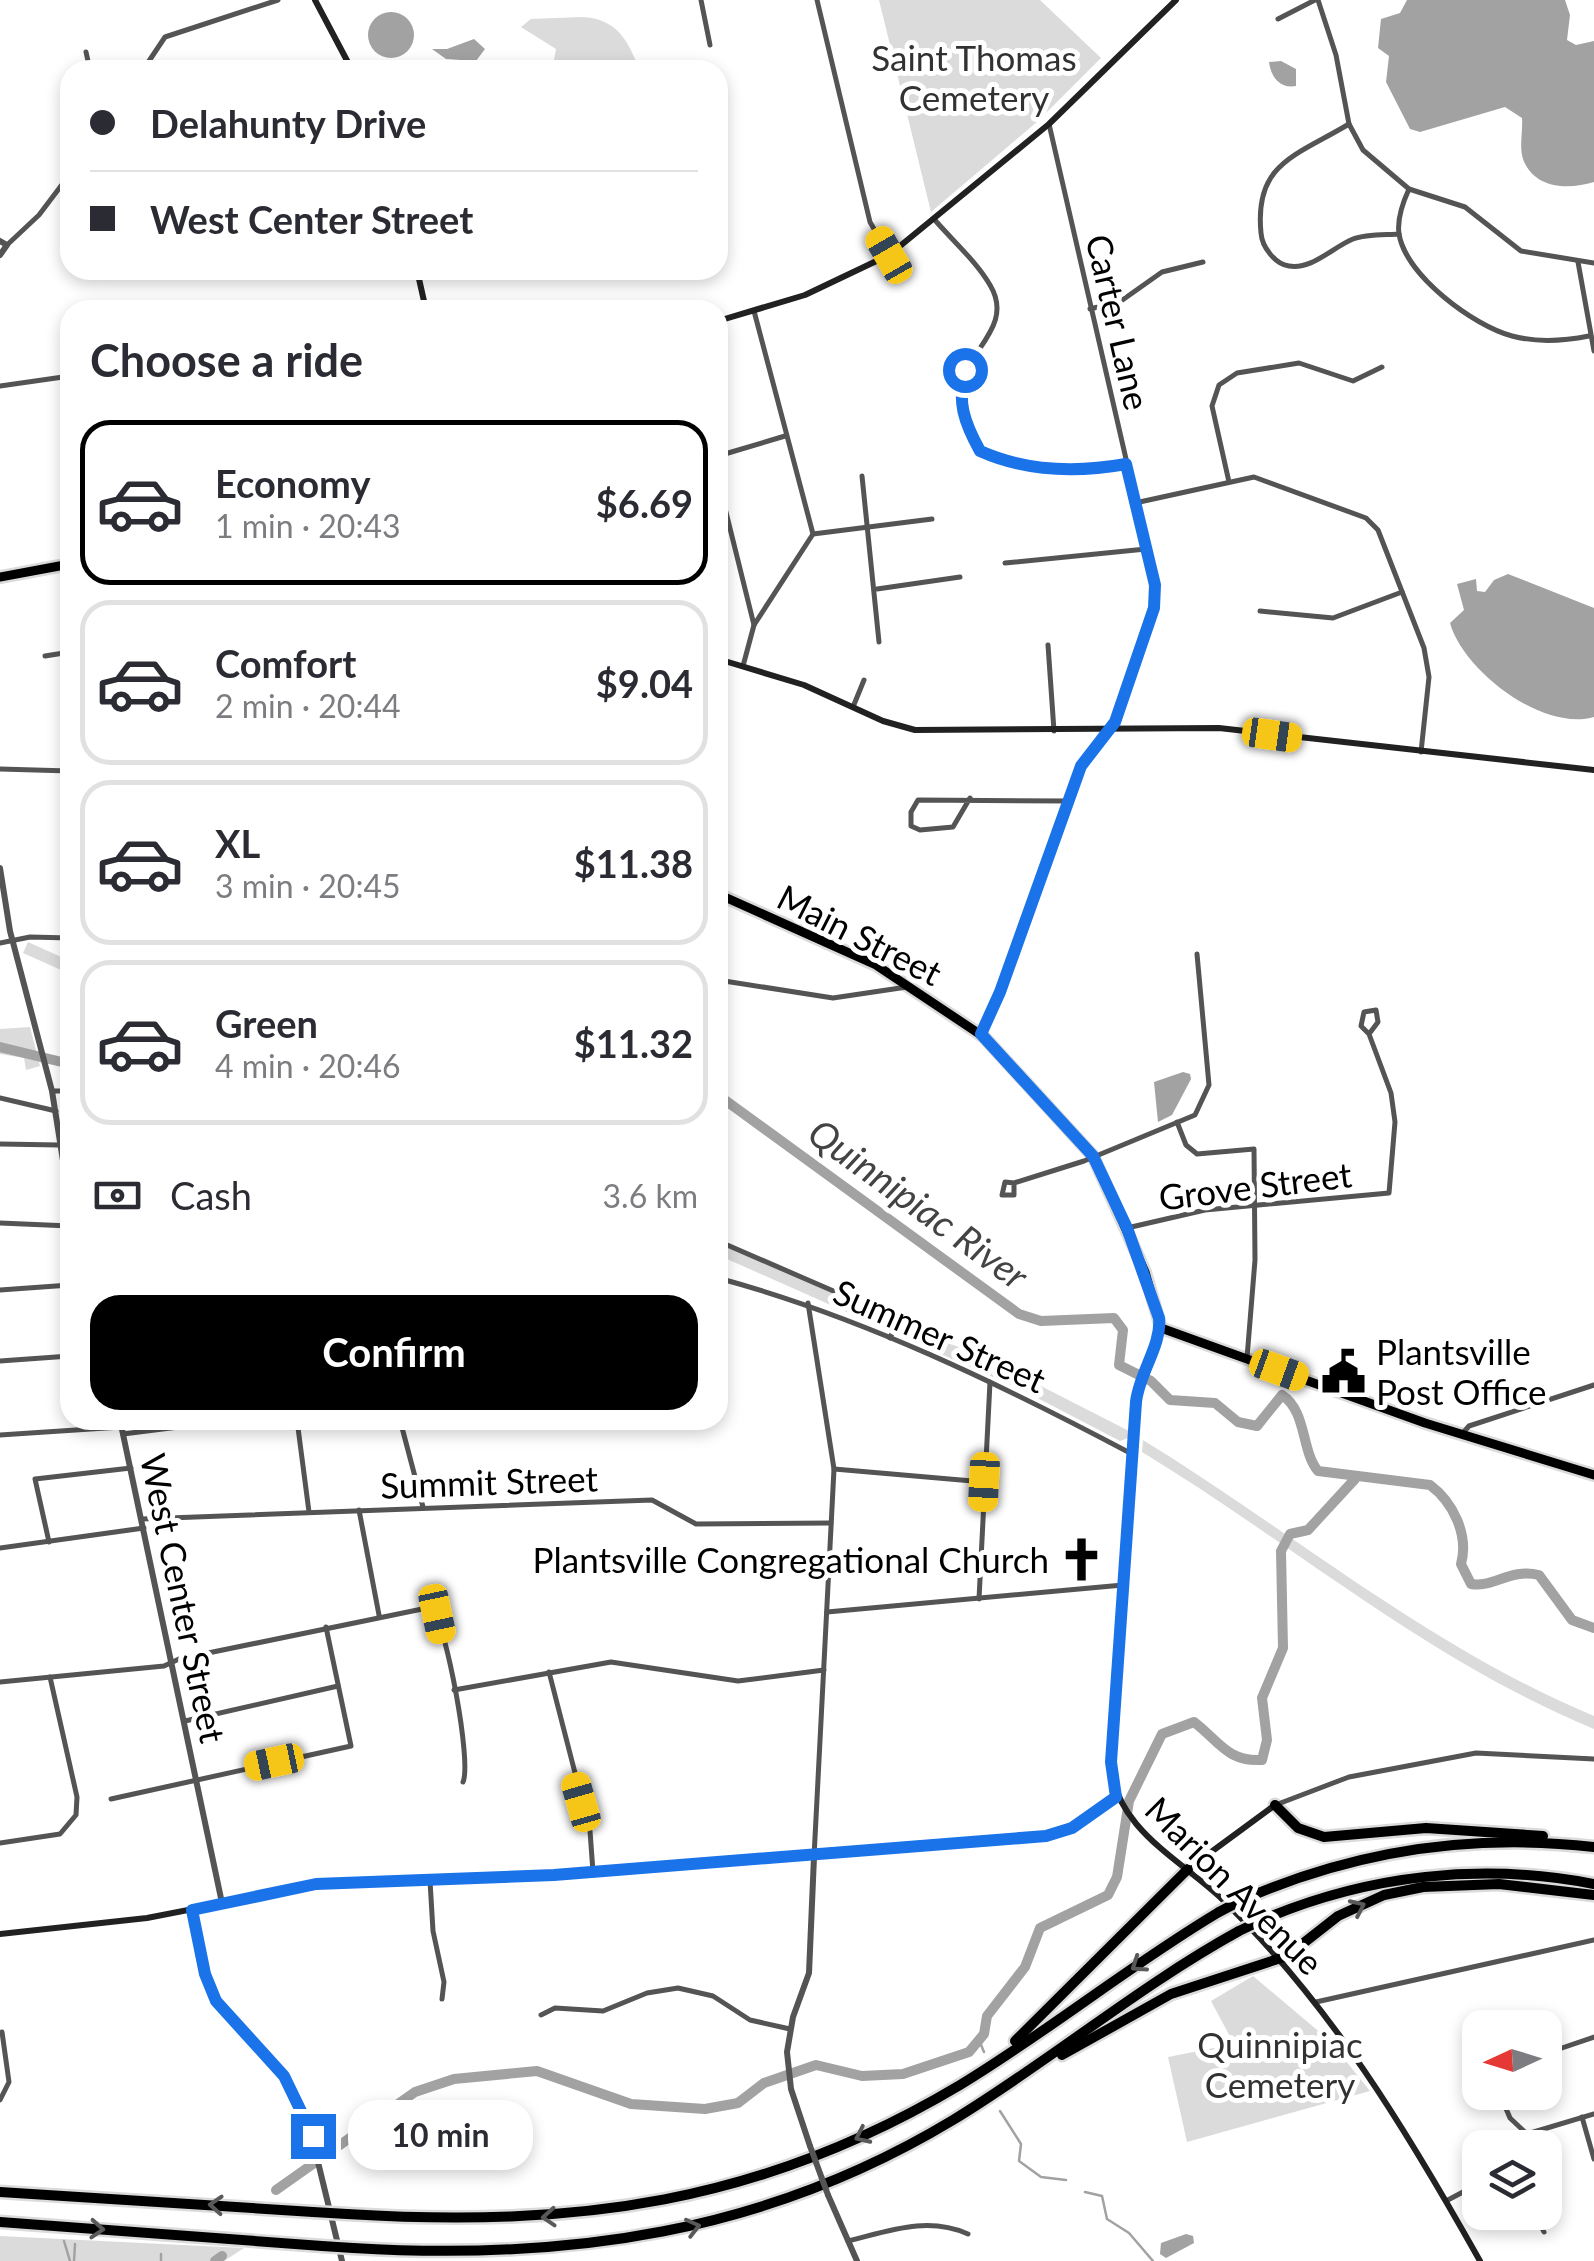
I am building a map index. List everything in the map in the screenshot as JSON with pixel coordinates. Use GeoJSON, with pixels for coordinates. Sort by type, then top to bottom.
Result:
{"type":"FeatureCollection","features":[{"type":"Feature","properties":{"kind":"highway"},"geometry":{"type":"LineString","coordinates":[[0,577],[60,566]]}},
{"type":"Feature","properties":{"kind":"highway","name":"Main Street"},"geometry":{"type":"LineString","coordinates":[[728,898],[876,965],[981,1034],[1093,1156],[1127,1228],[1160,1328]]}},
{"type":"Feature","properties":{"kind":"highway"},"geometry":{"type":"LineString","coordinates":[[1160,1328],[1462,1434],[1594,1475]]}},
{"type":"Feature","properties":{"kind":"highway"},"geometry":{"type":"LineString","coordinates":[[1275,1805],[1298,1828],[1324,1836],[1426,1828],[1594,1844]]}},
{"type":"Feature","properties":{"kind":"highway"},"geometry":{"type":"LineString","coordinates":[[0,2192],[347,2214],[525,2219],[678,2198],[812,2158],[889,2124],[964,2082],[1242,1900],[1320,1870],[1404,1850],[1490,1842],[1594,1844]]}},
{"type":"Feature","properties":{"kind":"highway"},"geometry":{"type":"LineString","coordinates":[[964,2082],[1029,2029],[1188,1869]]}},
{"type":"Feature","properties":{"kind":"highway"},"geometry":{"type":"LineString","coordinates":[[0,2222],[353,2248],[513,2253],[600,2245],[699,2226],[850,2173],[927,2135],[1239,1931],[1262,1920],[1346,1891],[1422,1876],[1519,1874],[1594,1884]]}},
{"type":"Feature","properties":{"kind":"highway"},"geometry":{"type":"LineString","coordinates":[[1001,2088],[1157,2000],[1280,1959],[1338,1916],[1408,1889],[1500,1884],[1594,1895]]}},
{"type":"Feature","properties":{"kind":"main road"},"geometry":{"type":"LineString","coordinates":[[315,0],[347,60]]}},
{"type":"Feature","properties":{"kind":"main road"},"geometry":{"type":"LineString","coordinates":[[728,318],[805,295],[889,255],[1049,124],[1176,0]]}},
{"type":"Feature","properties":{"kind":"main road"},"geometry":{"type":"LineString","coordinates":[[728,662],[804,685],[914,730],[1219,728],[1594,770]]}},
{"type":"Feature","properties":{"kind":"main road"},"geometry":{"type":"LineString","coordinates":[[0,1934],[192,1910],[316,1884],[430,1881],[814,1857],[1054,1834],[1080,1823],[1116,1797],[1111,1762],[1139,1381],[1160,1328]]}},
{"type":"Feature","properties":{"kind":"main road","name":"Marion Avenue"},"geometry":{"type":"LineString","coordinates":[[1116,1797],[1129,1817],[1280,1959],[1316,2002],[1362,2064],[1480,2261]]}},
{"type":"Feature","properties":{"kind":"main road"},"geometry":{"type":"LineString","coordinates":[[1188,1869],[1275,1805]]}},
{"type":"Feature","properties":{"kind":"street"},"geometry":{"type":"LineString","coordinates":[[150,60],[165,37],[278,0]]}},
{"type":"Feature","properties":{"kind":"street"},"geometry":{"type":"LineString","coordinates":[[701,0],[710,45]]}},
{"type":"Feature","properties":{"kind":"street"},"geometry":{"type":"LineString","coordinates":[[817,0],[870,222],[889,255]]}},
{"type":"Feature","properties":{"kind":"street"},"geometry":{"type":"LineString","coordinates":[[1278,19],[1316,0],[1336,55],[1349,124],[1363,150],[1408,189],[1465,207],[1520,252],[1594,263]]}},
{"type":"Feature","properties":{"kind":"street"},"geometry":{"type":"LineString","coordinates":[[86,52],[88,60]]}},
{"type":"Feature","properties":{"kind":"street","name":"Carter Lane"},"geometry":{"type":"LineString","coordinates":[[981,1034],[1087,754],[1109,730],[1154,608],[1155,585],[1049,124]]}},
{"type":"Feature","properties":{"kind":"street"},"geometry":{"type":"LineString","coordinates":[[1349,124],[1277,167],[1261,189],[1262,241],[1271,256],[1288,266],[1306,265],[1356,237],[1399,234]]}},
{"type":"Feature","properties":{"kind":"street"},"geometry":{"type":"LineString","coordinates":[[0,256],[3,243],[39,215],[60,187]]}},
{"type":"Feature","properties":{"kind":"street"},"geometry":{"type":"LineString","coordinates":[[1408,189],[1399,234],[1410,260],[1466,315],[1493,330],[1541,341],[1590,336]]}},
{"type":"Feature","properties":{"kind":"street"},"geometry":{"type":"LineString","coordinates":[[934,219],[992,287],[997,310],[991,335],[965,370],[959,393],[964,423],[980,451],[1028,467],[1092,470],[1126,464]]}},
{"type":"Feature","properties":{"kind":"street"},"geometry":{"type":"LineString","coordinates":[[1090,309],[1121,301],[1162,272],[1203,262]]}},
{"type":"Feature","properties":{"kind":"street"},"geometry":{"type":"LineString","coordinates":[[1578,262],[1594,350]]}},
{"type":"Feature","properties":{"kind":"street"},"geometry":{"type":"LineString","coordinates":[[743,666],[754,625],[814,534],[754,311]]}},
{"type":"Feature","properties":{"kind":"street"},"geometry":{"type":"LineString","coordinates":[[1229,482],[1212,406],[1219,385],[1237,373],[1298,363],[1353,381],[1382,367]]}},
{"type":"Feature","properties":{"kind":"street"},"geometry":{"type":"LineString","coordinates":[[0,386],[60,377]]}},
{"type":"Feature","properties":{"kind":"street"},"geometry":{"type":"LineString","coordinates":[[728,453],[785,436]]}},
{"type":"Feature","properties":{"kind":"street"},"geometry":{"type":"LineString","coordinates":[[862,476],[880,642]]}},
{"type":"Feature","properties":{"kind":"street"},"geometry":{"type":"LineString","coordinates":[[1135,504],[1254,477],[1366,518],[1378,530],[1424,648],[1429,677],[1421,752]]}},
{"type":"Feature","properties":{"kind":"street"},"geometry":{"type":"LineString","coordinates":[[814,534],[932,519]]}},
{"type":"Feature","properties":{"kind":"street"},"geometry":{"type":"LineString","coordinates":[[728,520],[754,625]]}},
{"type":"Feature","properties":{"kind":"street"},"geometry":{"type":"LineString","coordinates":[[1004,563],[1146,549]]}},
{"type":"Feature","properties":{"kind":"street"},"geometry":{"type":"LineString","coordinates":[[877,589],[960,577]]}},
{"type":"Feature","properties":{"kind":"street"},"geometry":{"type":"LineString","coordinates":[[1260,611],[1333,618],[1402,592]]}},
{"type":"Feature","properties":{"kind":"street"},"geometry":{"type":"LineString","coordinates":[[1048,645],[1054,730]]}},
{"type":"Feature","properties":{"kind":"street"},"geometry":{"type":"LineString","coordinates":[[45,656],[60,654]]}},
{"type":"Feature","properties":{"kind":"street"},"geometry":{"type":"LineString","coordinates":[[853,707],[864,680]]}},
{"type":"Feature","properties":{"kind":"street"},"geometry":{"type":"LineString","coordinates":[[0,768],[60,771]]}},
{"type":"Feature","properties":{"kind":"street"},"geometry":{"type":"LineString","coordinates":[[970,798],[953,827],[920,830],[911,826],[910,812],[918,800],[970,798],[1068,801]]}},
{"type":"Feature","properties":{"kind":"street"},"geometry":{"type":"LineString","coordinates":[[0,868],[12,941],[52,1091],[60,1149]]}},
{"type":"Feature","properties":{"kind":"street"},"geometry":{"type":"LineString","coordinates":[[0,944],[60,939]]}},
{"type":"Feature","properties":{"kind":"street"},"geometry":{"type":"LineString","coordinates":[[1014,1183],[1195,1114],[1209,1084],[1197,954]]}},
{"type":"Feature","properties":{"kind":"street"},"geometry":{"type":"LineString","coordinates":[[728,982],[832,998],[911,986]]}},
{"type":"Feature","properties":{"kind":"street"},"geometry":{"type":"LineString","coordinates":[[1376,1010],[1378,1022],[1369,1034],[1361,1019],[1364,1012],[1376,1010]]}},
{"type":"Feature","properties":{"kind":"street","name":"Grove Street"},"geometry":{"type":"LineString","coordinates":[[1127,1228],[1205,1210],[1389,1193],[1394,1122],[1390,1093],[1369,1034]]}},
{"type":"Feature","properties":{"kind":"street"},"geometry":{"type":"LineString","coordinates":[[52,1091],[60,1091]]}},
{"type":"Feature","properties":{"kind":"street"},"geometry":{"type":"LineString","coordinates":[[0,1098],[56,1111]]}},
{"type":"Feature","properties":{"kind":"street"},"geometry":{"type":"LineString","coordinates":[[1177,1122],[1186,1145],[1197,1154],[1254,1149],[1255,1260],[1247,1358]]}},
{"type":"Feature","properties":{"kind":"street"},"geometry":{"type":"LineString","coordinates":[[0,1144],[59,1145]]}},
{"type":"Feature","properties":{"kind":"street"},"geometry":{"type":"LineString","coordinates":[[0,1223],[60,1226]]}},
{"type":"Feature","properties":{"kind":"street"},"geometry":{"type":"LineString","coordinates":[[728,1246],[898,1319],[890,1339]]}},
{"type":"Feature","properties":{"kind":"street","name":"Summer Street"},"geometry":{"type":"LineString","coordinates":[[728,1281],[808,1302],[990,1382],[1135,1456]]}},
{"type":"Feature","properties":{"kind":"street"},"geometry":{"type":"LineString","coordinates":[[0,1290],[60,1286]]}},
{"type":"Feature","properties":{"kind":"street"},"geometry":{"type":"LineString","coordinates":[[808,1302],[834,1469],[809,1973],[790,2029],[787,2066],[810,2146],[858,2261]]}},
{"type":"Feature","properties":{"kind":"street"},"geometry":{"type":"LineString","coordinates":[[0,1360],[60,1357]]}},
{"type":"Feature","properties":{"kind":"street"},"geometry":{"type":"LineString","coordinates":[[979,1600],[990,1382]]}},
{"type":"Feature","properties":{"kind":"street"},"geometry":{"type":"LineString","coordinates":[[1462,1434],[1469,1426],[1594,1386]]}},
{"type":"Feature","properties":{"kind":"street"},"geometry":{"type":"LineString","coordinates":[[0,1434],[69,1430]]}},
{"type":"Feature","properties":{"kind":"street","name":"West Center Street"},"geometry":{"type":"LineString","coordinates":[[122,1430],[222,1903]]}},
{"type":"Feature","properties":{"kind":"street"},"geometry":{"type":"LineString","coordinates":[[298,1430],[309,1512]]}},
{"type":"Feature","properties":{"kind":"street"},"geometry":{"type":"LineString","coordinates":[[403,1430],[423,1508]]}},
{"type":"Feature","properties":{"kind":"street"},"geometry":{"type":"LineString","coordinates":[[50,1542],[35,1479],[131,1468]]}},
{"type":"Feature","properties":{"kind":"street"},"geometry":{"type":"LineString","coordinates":[[834,1469],[984,1482]]}},
{"type":"Feature","properties":{"kind":"street","name":"Summit Street"},"geometry":{"type":"LineString","coordinates":[[142,1518],[652,1500],[696,1524],[831,1523]]}},
{"type":"Feature","properties":{"kind":"street"},"geometry":{"type":"LineString","coordinates":[[360,1510],[379,1615]]}},
{"type":"Feature","properties":{"kind":"street"},"geometry":{"type":"LineString","coordinates":[[0,1548],[144,1528]]}},
{"type":"Feature","properties":{"kind":"street"},"geometry":{"type":"LineString","coordinates":[[827,1612],[1125,1585]]}},
{"type":"Feature","properties":{"kind":"street"},"geometry":{"type":"LineString","coordinates":[[0,1682],[164,1666],[379,1615],[432,1607],[437,1614],[454,1690],[466,1766],[463,1782]]}},
{"type":"Feature","properties":{"kind":"street"},"geometry":{"type":"LineString","coordinates":[[111,1799],[351,1746],[326,1627]]}},
{"type":"Feature","properties":{"kind":"street"},"geometry":{"type":"LineString","coordinates":[[454,1690],[612,1662],[738,1681],[824,1670]]}},
{"type":"Feature","properties":{"kind":"street"},"geometry":{"type":"LineString","coordinates":[[549,1672],[590,1832],[593,1872]]}},
{"type":"Feature","properties":{"kind":"street"},"geometry":{"type":"LineString","coordinates":[[0,1843],[60,1834],[76,1815],[78,1797],[50,1676]]}},
{"type":"Feature","properties":{"kind":"street"},"geometry":{"type":"LineString","coordinates":[[184,1721],[338,1686]]}},
{"type":"Feature","properties":{"kind":"street"},"geometry":{"type":"LineString","coordinates":[[1275,1805],[1349,1777],[1476,1753],[1594,1760]]}},
{"type":"Feature","properties":{"kind":"street"},"geometry":{"type":"LineString","coordinates":[[430,1881],[433,1931],[444,1982],[442,1999]]}},
{"type":"Feature","properties":{"kind":"street"},"geometry":{"type":"LineString","coordinates":[[192,1910],[205,1974],[216,2001],[284,2076],[301,2105],[317,2152],[342,2261]]}},
{"type":"Feature","properties":{"kind":"street"},"geometry":{"type":"LineString","coordinates":[[1316,2002],[1594,1940]]}},
{"type":"Feature","properties":{"kind":"street"},"geometry":{"type":"LineString","coordinates":[[541,2014],[555,2008],[603,2010],[647,1993],[678,1988],[713,1996],[750,2020],[790,2029]]}},
{"type":"Feature","properties":{"kind":"street"},"geometry":{"type":"LineString","coordinates":[[0,2100],[9,2082],[2,2032]]}},
{"type":"Feature","properties":{"kind":"street"},"geometry":{"type":"LineString","coordinates":[[1562,2048],[1594,2036]]}},
{"type":"Feature","properties":{"kind":"street"},"geometry":{"type":"LineString","coordinates":[[1507,2110],[1523,2130]]}},
{"type":"Feature","properties":{"kind":"street"},"geometry":{"type":"LineString","coordinates":[[1540,2130],[1594,2114]]}},
{"type":"Feature","properties":{"kind":"street"},"geometry":{"type":"LineString","coordinates":[[1582,2117],[1594,2159]]}},
{"type":"Feature","properties":{"kind":"street"},"geometry":{"type":"LineString","coordinates":[[1446,2201],[1462,2193]]}},
{"type":"Feature","properties":{"kind":"street"},"geometry":{"type":"LineString","coordinates":[[848,2241],[912,2225],[952,2227],[968,2234]]}},
{"type":"Feature","properties":{"kind":"green space","name":"Saint Thomas Cemetery"},"geometry":{"type":"Polygon","coordinates":[[[879,0],[1040,0],[1101,58],[1038,121],[931,212],[879,0]]]}},
{"type":"Feature","properties":{"kind":"green space"},"geometry":{"type":"Polygon","coordinates":[[[582,17],[604,22],[620,33],[636,60],[554,60],[556,49],[521,27],[531,19],[582,17]]]}},
{"type":"Feature","properties":{"kind":"green space"},"geometry":{"type":"Polygon","coordinates":[[[28,942],[60,956],[60,970],[23,953],[28,942]]]}},
{"type":"Feature","properties":{"kind":"green space"},"geometry":{"type":"Polygon","coordinates":[[[30,1027],[40,1066],[26,1070],[24,1058],[0,1054],[0,1029],[30,1027]]]}},
{"type":"Feature","properties":{"kind":"green space"},"geometry":{"type":"Polygon","coordinates":[[[728,1247],[1002,1366],[1129,1431],[1128,1438],[1120,1441],[1024,1391],[728,1259],[728,1247]]]}},
{"type":"Feature","properties":{"kind":"green space"},"geometry":{"type":"Polygon","coordinates":[[[1143,1440],[1419,1623],[1533,1688],[1594,1716],[1594,1729],[1473,1669],[1417,1635],[1142,1452],[1143,1440]]]}},
{"type":"Feature","properties":{"kind":"green space","name":"Quinnipiac Cemetery"},"geometry":{"type":"Polygon","coordinates":[[[1253,1976],[1329,2040],[1370,2091],[1187,2142],[1168,2057],[1234,2044],[1211,2001],[1253,1976]]]}},
{"type":"Feature","properties":{"kind":"green space"},"geometry":{"type":"Polygon","coordinates":[[[0,2236],[244,2248],[224,2261],[0,2261],[0,2236]]]}},
{"type":"Feature","properties":{"kind":"shaded area"},"geometry":{"type":"Polygon","coordinates":[[[1407,0],[1565,0],[1570,15],[1567,40],[1576,45],[1594,41],[1594,182],[1553,185],[1535,176],[1523,159],[1522,118],[1505,107],[1420,132],[1410,129],[1386,82],[1389,56],[1378,48],[1381,19],[1400,13],[1407,0]]]}},
{"type":"Feature","properties":{"kind":"shaded area"},"geometry":{"type":"Polygon","coordinates":[[[391,12],[407,19],[414,35],[407,51],[391,58],[375,51],[368,35],[375,19],[391,12]]]}},
{"type":"Feature","properties":{"kind":"shaded area"},"geometry":{"type":"Polygon","coordinates":[[[474,39],[485,49],[477,60],[461,60],[446,59],[432,49],[447,49],[474,39]]]}},
{"type":"Feature","properties":{"kind":"shaded area"},"geometry":{"type":"Polygon","coordinates":[[[1281,61],[1296,69],[1296,86],[1285,86],[1274,77],[1269,62],[1281,61]]]}},
{"type":"Feature","properties":{"kind":"shaded area"},"geometry":{"type":"Polygon","coordinates":[[[1508,574],[1594,608],[1594,717],[1573,719],[1529,706],[1488,677],[1458,641],[1450,623],[1464,610],[1457,584],[1476,579],[1477,591],[1485,592],[1494,580],[1508,574]]]}},
{"type":"Feature","properties":{"kind":"shaded area"},"geometry":{"type":"Polygon","coordinates":[[[1183,1072],[1190,1074],[1191,1079],[1172,1115],[1158,1122],[1154,1082],[1183,1072]]]}},
{"type":"Feature","properties":{"kind":"shaded area"},"geometry":{"type":"Polygon","coordinates":[[[1186,2234],[1193,2236],[1194,2243],[1166,2258],[1160,2254],[1161,2243],[1186,2234]]]}},
{"type":"Feature","properties":{"kind":"waterway","name":"Quinnipiac River"},"geometry":{"type":"LineString","coordinates":[[0,1047],[60,1062]]}},
{"type":"Feature","properties":{"kind":"waterway","name":"Quinnipiac River"},"geometry":{"type":"LineString","coordinates":[[728,1102],[1019,1314],[1041,1321],[1114,1318],[1123,1330],[1119,1365],[1151,1381],[1170,1400],[1215,1403],[1238,1422],[1257,1426],[1282,1395],[1296,1411],[1318,1471],[1430,1485],[1446,1500],[1457,1520],[1463,1542],[1461,1564],[1471,1584],[1519,1574],[1539,1575],[1572,1620],[1594,1628]]}},
{"type":"Feature","properties":{"kind":"waterway"},"geometry":{"type":"LineString","coordinates":[[276,2190],[415,2092],[454,2079],[537,2071],[631,2104],[705,2109],[738,2103],[764,2083],[816,2065],[862,2076],[903,2074],[969,2052],[984,2034],[987,2016],[1025,1967],[1040,1928],[1108,1895],[1117,1877],[1129,1801],[1162,1734],[1194,1722],[1232,1754],[1262,1760],[1267,1740],[1262,1698],[1283,1648],[1281,1551],[1290,1534],[1308,1530],[1355,1479]]}},
{"type":"Feature","properties":{"kind":"waterway"},"geometry":{"type":"LineString","coordinates":[[979,2040],[984,2052]]}},
{"type":"Feature","properties":{"kind":"waterway"},"geometry":{"type":"LineString","coordinates":[[1000,2111],[1021,2144],[1019,2161],[1041,2177],[1066,2180]]}},
{"type":"Feature","properties":{"kind":"waterway"},"geometry":{"type":"LineString","coordinates":[[1085,2192],[1102,2196],[1107,2219],[1129,2233],[1153,2261]]}},
{"type":"Feature","properties":{"kind":"waterway"},"geometry":{"type":"LineString","coordinates":[[64,2241],[70,2261]]}},
{"type":"Feature","properties":{"kind":"waterway"},"geometry":{"type":"LineString","coordinates":[[74,2261],[75,2244]]}},
{"type":"Feature","properties":{"kind":"waterway"},"geometry":{"type":"LineString","coordinates":[[161,2254],[161,2261]]}},
{"type":"Feature","properties":{"kind":"waterway"},"geometry":{"type":"LineString","coordinates":[[215,2261],[222,2256]]}},
{"type":"Feature","properties":{"kind":"place","name":"Plantsville Post Office"},"geometry":{"type":"Point","coordinates":[1343,1371]}},
{"type":"Feature","properties":{"kind":"place","name":"Plantsville Congregational Church"},"geometry":{"type":"Point","coordinates":[1082,1559]}},
{"type":"Feature","properties":{"kind":"route"},"geometry":{"type":"LineString","coordinates":[[313,2136],[284,2076],[225,2013],[209,1988],[192,1910],[316,1884],[554,1875],[1046,1836],[1072,1828],[1116,1797],[1111,1762],[1136,1402],[1139,1381],[1160,1328],[1159,1318],[1145,1272],[1093,1156],[981,1034],[1000,992],[1081,766],[1115,722],[1154,608],[1155,585],[1126,464],[1092,470],[1028,467],[980,451],[964,423],[959,393],[965,370]]}}]}
